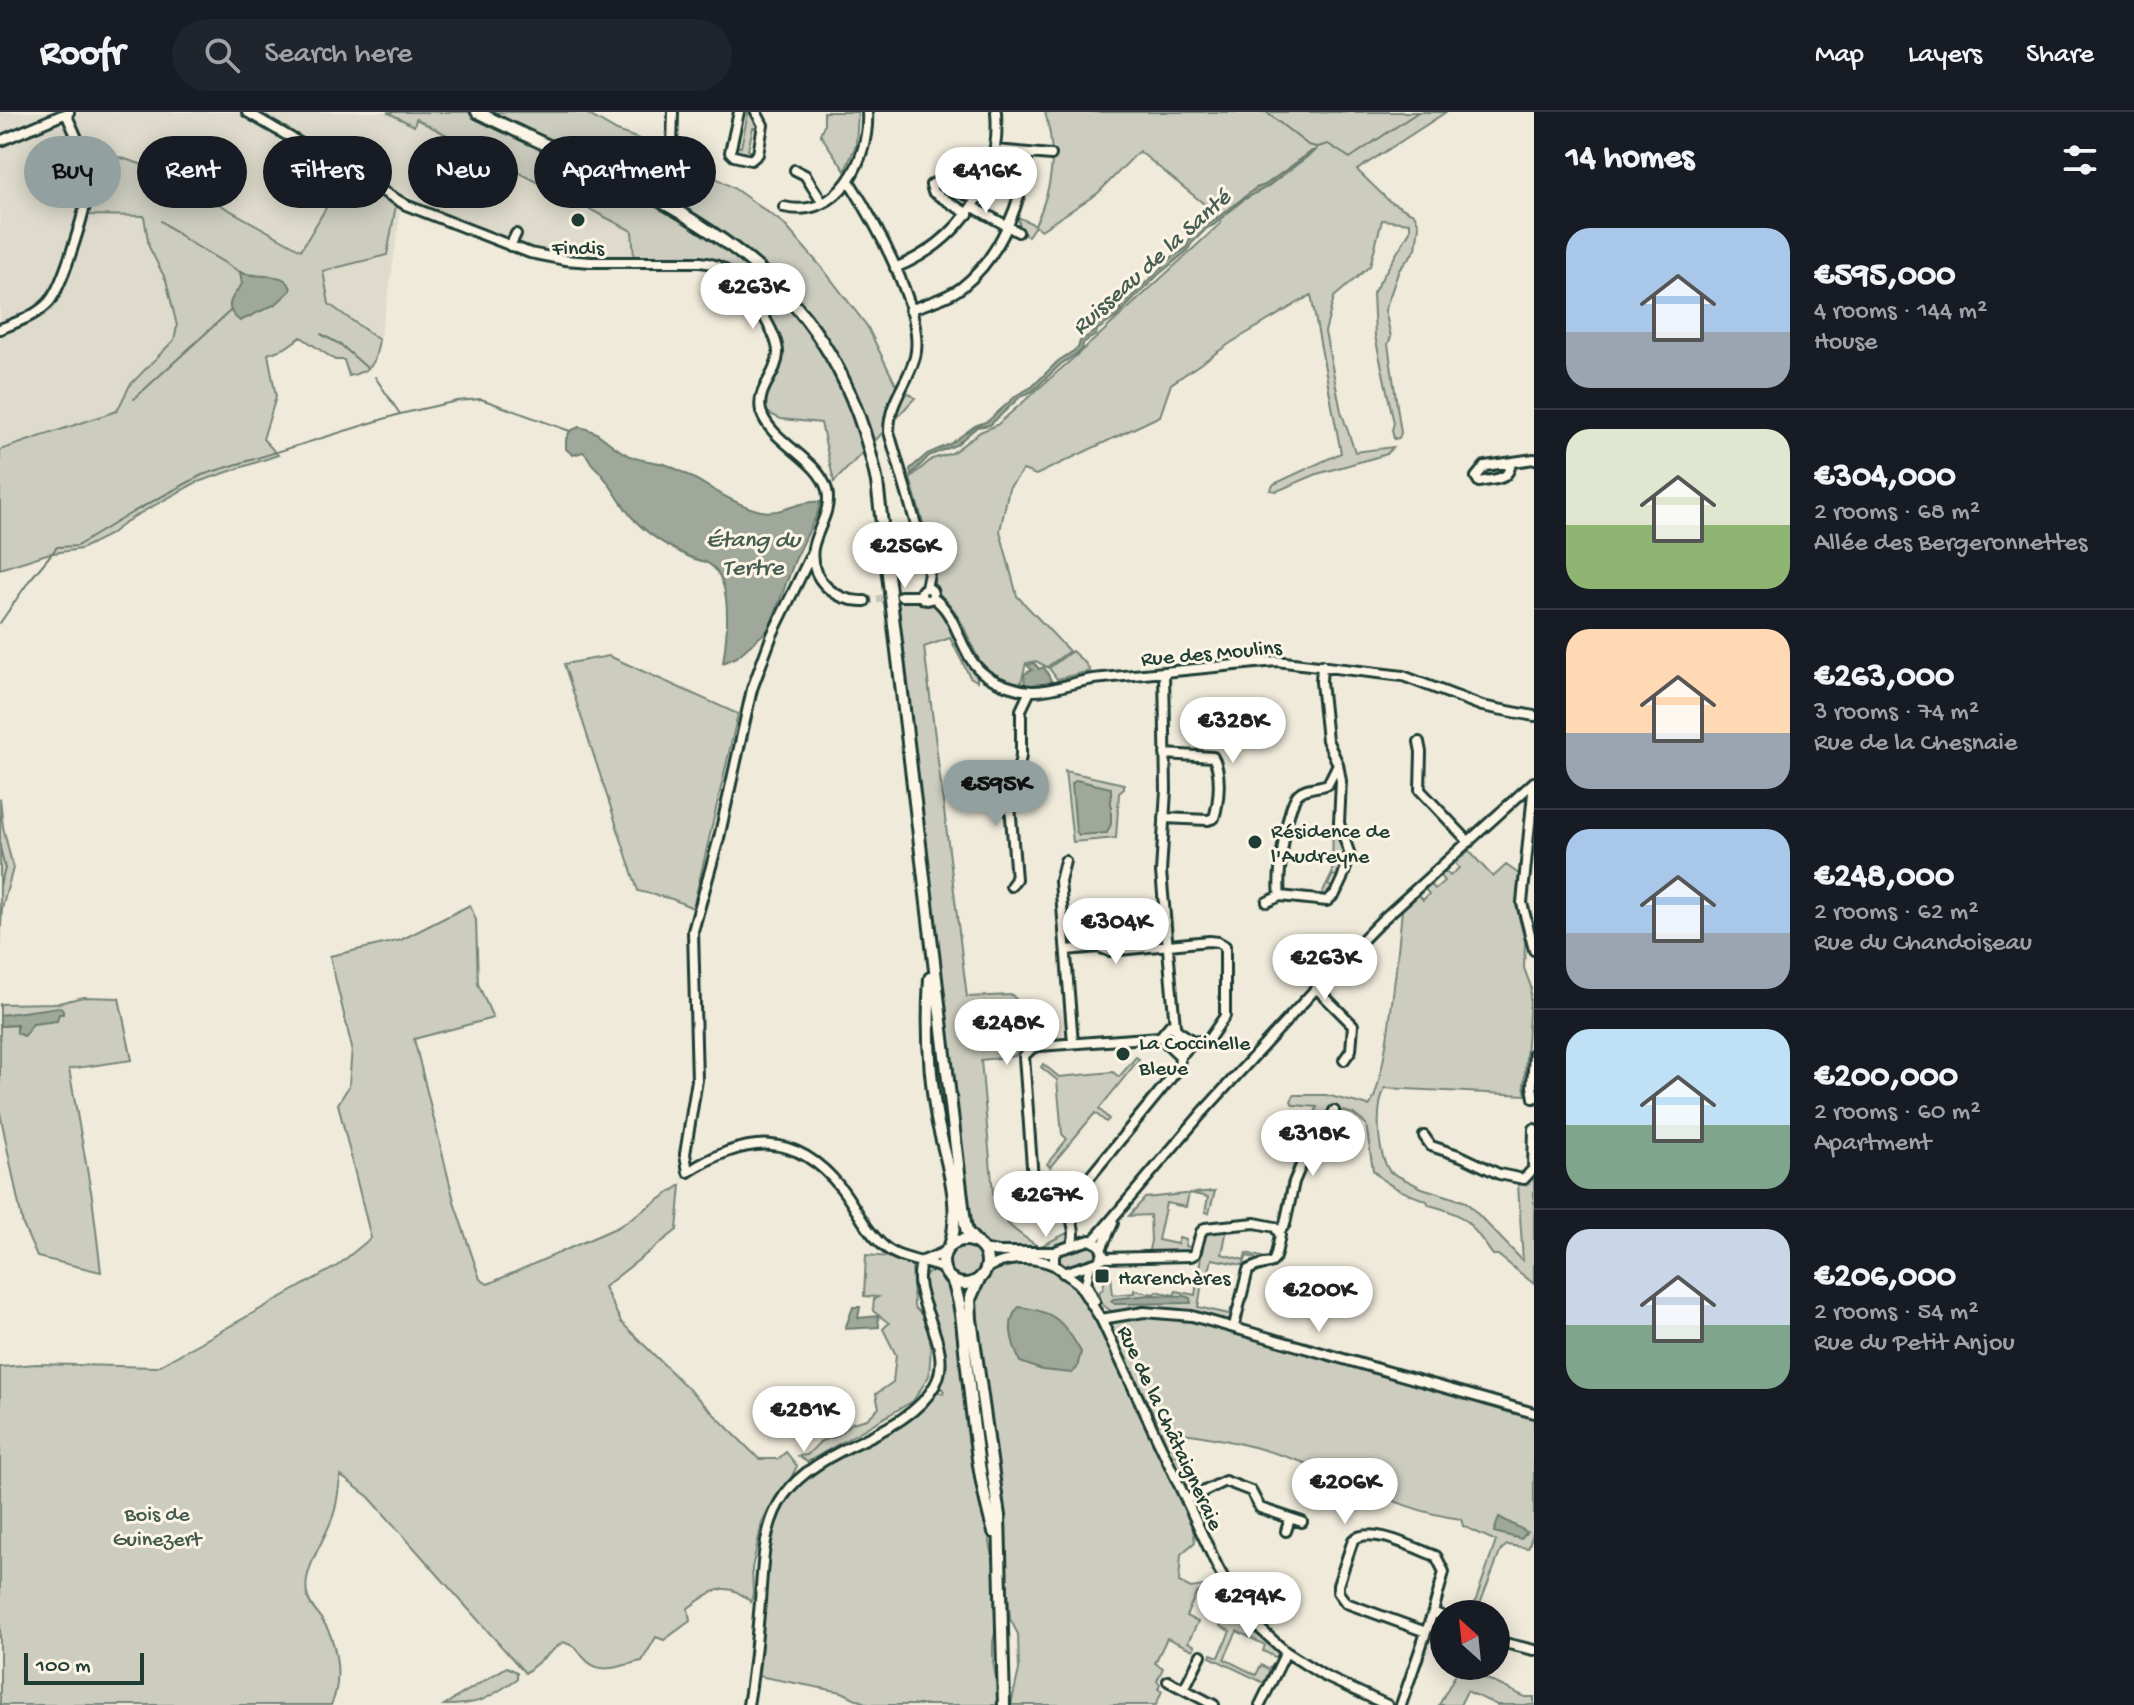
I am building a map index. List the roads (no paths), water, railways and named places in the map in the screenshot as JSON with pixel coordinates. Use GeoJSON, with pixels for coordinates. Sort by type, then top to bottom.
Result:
{"type":"FeatureCollection","features":[{"type":"Feature","properties":{"kind":"main road"},"geometry":{"type":"LineString","coordinates":[[477,112],[662,202],[724,239],[754,263],[802,312],[822,338],[841,371],[868,440],[877,482],[965,1223],[967,1232],[987,1258],[970,1299],[999,1516],[997,1541]]}},
{"type":"Feature","properties":{"kind":"main road"},"geometry":{"type":"LineString","coordinates":[[932,952],[927,1014],[937,1118],[949,1166],[954,1228],[944,1269],[958,1294],[980,1476],[997,1541],[1004,1705]]}},
{"type":"Feature","properties":{"kind":"main road"},"geometry":{"type":"LineString","coordinates":[[948,1249],[963,1240],[980,1246]]}},
{"type":"Feature","properties":{"kind":"main road"},"geometry":{"type":"LineString","coordinates":[[952,1279],[966,1284],[982,1274]]}},
{"type":"Feature","properties":{"kind":"street"},"geometry":{"type":"LineString","coordinates":[[247,112],[406,205],[510,246],[565,260],[700,262],[719,267],[732,275],[749,296],[777,345],[776,365],[761,394],[763,416],[817,472],[826,488],[826,512],[812,553],[772,635],[752,689],[716,853],[693,931],[697,1080],[685,1154],[688,1172],[712,1156],[738,1147],[755,1144],[790,1148],[819,1164],[887,1249],[944,1269]]}},
{"type":"Feature","properties":{"kind":"street"},"geometry":{"type":"LineString","coordinates":[[672,136],[673,112]]}},
{"type":"Feature","properties":{"kind":"street"},"geometry":{"type":"LineString","coordinates":[[739,112],[730,152],[751,160],[758,154],[763,125],[756,112]]}},
{"type":"Feature","properties":{"kind":"street"},"geometry":{"type":"LineString","coordinates":[[784,207],[801,209],[822,202],[849,181],[864,150],[867,112]]}},
{"type":"Feature","properties":{"kind":"street"},"geometry":{"type":"LineString","coordinates":[[895,268],[933,248],[973,206],[989,173],[995,150],[996,112]]}},
{"type":"Feature","properties":{"kind":"street"},"geometry":{"type":"LineString","coordinates":[[0,141],[68,113],[89,177],[84,210],[62,277],[49,301],[39,311],[0,329]]}},
{"type":"Feature","properties":{"kind":"street"},"geometry":{"type":"LineString","coordinates":[[995,150],[1051,155]]}},
{"type":"Feature","properties":{"kind":"street"},"geometry":{"type":"LineString","coordinates":[[910,310],[960,289],[989,255],[1007,226],[1024,181],[1028,154]]}},
{"type":"Feature","properties":{"kind":"street"},"geometry":{"type":"LineString","coordinates":[[795,170],[805,175],[822,202]]}},
{"type":"Feature","properties":{"kind":"street"},"geometry":{"type":"LineString","coordinates":[[849,181],[895,268],[915,328],[915,355],[889,414],[889,432],[929,573],[923,592],[901,596]]}},
{"type":"Feature","properties":{"kind":"street"},"geometry":{"type":"LineString","coordinates":[[973,206],[1018,232]]}},
{"type":"Feature","properties":{"kind":"street"},"geometry":{"type":"LineString","coordinates":[[510,246],[516,234]]}},
{"type":"Feature","properties":{"kind":"street"},"geometry":{"type":"LineString","coordinates":[[1511,463],[1534,459]]}},
{"type":"Feature","properties":{"kind":"street"},"geometry":{"type":"LineString","coordinates":[[812,553],[818,574],[829,590],[846,599],[865,601]]}},
{"type":"Feature","properties":{"kind":"street","name":"Rue des Moulins"},"geometry":{"type":"LineString","coordinates":[[923,592],[925,600],[932,597],[947,609],[976,667],[994,680],[1030,691],[1080,681],[1276,661],[1403,676],[1482,706],[1534,716]]}},
{"type":"Feature","properties":{"kind":"street"},"geometry":{"type":"LineString","coordinates":[[1267,902],[1280,896],[1327,901],[1335,894],[1349,865],[1350,855],[1339,823],[1341,781],[1338,764],[1327,740],[1322,665]]}},
{"type":"Feature","properties":{"kind":"street"},"geometry":{"type":"LineString","coordinates":[[1071,1246],[1075,1234],[1069,1214],[1072,1198],[1177,1074],[1180,1056],[1161,872],[1164,672]]}},
{"type":"Feature","properties":{"kind":"street"},"geometry":{"type":"LineString","coordinates":[[1011,886],[1016,879],[1008,780],[1019,766],[1021,710],[1030,691]]}},
{"type":"Feature","properties":{"kind":"street"},"geometry":{"type":"LineString","coordinates":[[1419,742],[1420,790],[1469,842]]}},
{"type":"Feature","properties":{"kind":"street"},"geometry":{"type":"LineString","coordinates":[[1164,818],[1214,818],[1218,785],[1215,758],[1208,755],[1165,754]]}},
{"type":"Feature","properties":{"kind":"street"},"geometry":{"type":"LineString","coordinates":[[1280,896],[1280,866],[1294,802],[1305,790],[1331,782],[1338,764]]}},
{"type":"Feature","properties":{"kind":"street"},"geometry":{"type":"LineString","coordinates":[[980,1246],[998,1252],[1056,1252],[1090,1240],[1114,1218],[1202,1113],[1316,988],[1381,921],[1534,782]]}},
{"type":"Feature","properties":{"kind":"street"},"geometry":{"type":"LineString","coordinates":[[1534,782],[1522,903],[1534,950]]}},
{"type":"Feature","properties":{"kind":"street"},"geometry":{"type":"LineString","coordinates":[[1521,795],[1533,801]]}},
{"type":"Feature","properties":{"kind":"street"},"geometry":{"type":"LineString","coordinates":[[1065,861],[1060,881],[1073,1043]]}},
{"type":"Feature","properties":{"kind":"street"},"geometry":{"type":"LineString","coordinates":[[1066,950],[1098,947],[1109,951],[1209,941],[1225,946],[1225,1016],[1209,1039],[1194,1042],[1180,1056]]}},
{"type":"Feature","properties":{"kind":"street"},"geometry":{"type":"LineString","coordinates":[[1316,988],[1353,1025],[1351,1050],[1344,1060]]}},
{"type":"Feature","properties":{"kind":"street"},"geometry":{"type":"LineString","coordinates":[[1069,1214],[1035,1186],[1033,1180],[1023,1060],[1026,1052],[1032,1048],[1073,1043],[1160,1037],[1170,1025],[1194,1042]]}},
{"type":"Feature","properties":{"kind":"street"},"geometry":{"type":"LineString","coordinates":[[1160,1037],[1180,1056]]}},
{"type":"Feature","properties":{"kind":"street"},"geometry":{"type":"LineString","coordinates":[[1534,1053],[1534,1098]]}},
{"type":"Feature","properties":{"kind":"street"},"geometry":{"type":"LineString","coordinates":[[1234,1326],[1248,1270],[1274,1263],[1294,1182],[1308,1149],[1320,1147],[1334,1111]]}},
{"type":"Feature","properties":{"kind":"street"},"geometry":{"type":"LineString","coordinates":[[1424,1136],[1431,1146],[1499,1174],[1524,1179],[1533,1169],[1534,1129]]}},
{"type":"Feature","properties":{"kind":"street"},"geometry":{"type":"LineString","coordinates":[[1053,1201],[1072,1198]]}},
{"type":"Feature","properties":{"kind":"street"},"geometry":{"type":"LineString","coordinates":[[1063,1273],[1090,1265],[1104,1253],[1114,1218]]}},
{"type":"Feature","properties":{"kind":"street"},"geometry":{"type":"LineString","coordinates":[[1075,1234],[1090,1240],[1104,1253],[1125,1258],[1191,1256],[1195,1254],[1201,1232],[1208,1227],[1255,1223],[1280,1231]]}},
{"type":"Feature","properties":{"kind":"street"},"geometry":{"type":"LineString","coordinates":[[922,1261],[948,1249]]}},
{"type":"Feature","properties":{"kind":"street"},"geometry":{"type":"LineString","coordinates":[[982,1274],[1002,1261],[1028,1259],[1054,1265],[1056,1252]]}},
{"type":"Feature","properties":{"kind":"street"},"geometry":{"type":"LineString","coordinates":[[748,1705],[767,1529],[779,1503],[805,1473],[823,1460],[900,1420],[926,1401],[938,1381],[937,1335],[921,1293],[919,1274],[922,1261]]}},
{"type":"Feature","properties":{"kind":"street","name":"Rue de la Châtaigneraie"},"geometry":{"type":"LineString","coordinates":[[1054,1265],[1078,1283],[1100,1318]]}},
{"type":"Feature","properties":{"kind":"street","name":"Rue de la Châtaigneraie"},"geometry":{"type":"LineString","coordinates":[[1090,1265],[1086,1283],[1100,1318],[1232,1593],[1258,1627],[1286,1652],[1324,1676],[1387,1705]]}},
{"type":"Feature","properties":{"kind":"street"},"geometry":{"type":"LineString","coordinates":[[1100,1318],[1117,1314],[1173,1313],[1234,1326],[1534,1413]]}},
{"type":"Feature","properties":{"kind":"street"},"geometry":{"type":"LineString","coordinates":[[1186,1500],[1225,1481],[1251,1491],[1260,1508],[1302,1522]]}},
{"type":"Feature","properties":{"kind":"street"},"geometry":{"type":"LineString","coordinates":[[1286,1531],[1290,1519]]}},
{"type":"Feature","properties":{"kind":"street"},"geometry":{"type":"LineString","coordinates":[[1426,1632],[1346,1603],[1341,1598],[1338,1585],[1353,1540],[1359,1535],[1373,1534],[1436,1556],[1444,1572],[1436,1600]]}},
{"type":"Feature","properties":{"kind":"street"},"geometry":{"type":"LineString","coordinates":[[1401,1705],[1430,1621]]}},
{"type":"Feature","properties":{"kind":"street"},"geometry":{"type":"LineString","coordinates":[[1510,1644],[1534,1650]]}},
{"type":"Feature","properties":{"kind":"street"},"geometry":{"type":"LineString","coordinates":[[1260,1705],[1286,1652]]}},
{"type":"Feature","properties":{"kind":"street"},"geometry":{"type":"LineString","coordinates":[[1184,1689],[1201,1655]]}},
{"type":"Feature","properties":{"kind":"street"},"geometry":{"type":"LineString","coordinates":[[1168,1681],[1214,1705]]}},
{"type":"Feature","properties":{"kind":"water"},"geometry":{"type":"Polygon","coordinates":[[[1315,151],[1207,228],[1188,250],[1115,318],[1083,343],[1082,350],[1061,364],[1033,391],[1020,397],[990,425],[977,427],[956,445],[929,456],[911,475],[910,469],[927,454],[988,421],[1017,395],[1032,387],[1058,361],[1078,348],[1080,341],[1094,332],[1095,326],[1113,315],[1172,257],[1186,248],[1189,240],[1204,225],[1315,151]]]}},
{"type":"Feature","properties":{"kind":"water"},"geometry":{"type":"Polygon","coordinates":[[[240,272],[284,279],[291,290],[276,304],[240,321],[231,312],[230,303],[242,284],[240,272]]]}},
{"type":"Feature","properties":{"kind":"water","name":"Étang du Tertre"},"geometry":{"type":"Polygon","coordinates":[[[579,427],[593,431],[631,457],[667,465],[750,508],[769,512],[820,502],[769,629],[737,657],[723,663],[727,610],[717,572],[709,564],[675,550],[644,529],[585,454],[573,455],[566,449],[570,431],[579,427]]]}},
{"type":"Feature","properties":{"kind":"water"},"geometry":{"type":"Polygon","coordinates":[[[1034,663],[1039,669],[1044,667],[1053,684],[1039,688],[1025,686],[1024,674],[1032,670],[1027,665],[1034,663]]]}},
{"type":"Feature","properties":{"kind":"water"},"geometry":{"type":"Polygon","coordinates":[[[1076,780],[1111,788],[1111,824],[1107,833],[1079,835],[1076,831],[1072,784],[1076,780]]]}},
{"type":"Feature","properties":{"kind":"water"},"geometry":{"type":"Polygon","coordinates":[[[59,1007],[63,1014],[59,1014],[57,1021],[33,1024],[24,1036],[17,1033],[17,1025],[0,1026],[0,1015],[59,1007]]]}},
{"type":"Feature","properties":{"kind":"water"},"geometry":{"type":"Polygon","coordinates":[[[1150,1295],[1185,1296],[1190,1298],[1191,1303],[1115,1304],[1111,1301],[1150,1295]]]}},
{"type":"Feature","properties":{"kind":"water"},"geometry":{"type":"Polygon","coordinates":[[[853,1307],[860,1307],[858,1318],[878,1316],[879,1327],[845,1329],[853,1307]]]}},
{"type":"Feature","properties":{"kind":"water"},"geometry":{"type":"Polygon","coordinates":[[[1019,1307],[1050,1315],[1069,1333],[1081,1352],[1077,1368],[1072,1373],[1042,1370],[1020,1362],[1011,1326],[1019,1307]]]}},
{"type":"Feature","properties":{"kind":"water"},"geometry":{"type":"Polygon","coordinates":[[[1499,1517],[1527,1532],[1521,1539],[1494,1532],[1499,1517]]]}},
{"type":"Feature","properties":{"kind":"waterway"},"geometry":{"type":"LineString","coordinates":[[1266,112],[1308,145],[1316,147]]}},
{"type":"Feature","properties":{"kind":"waterway","name":"Ruisseau de la Santé"},"geometry":{"type":"LineString","coordinates":[[1313,152],[1328,144],[1350,158],[1418,112]]}},
{"type":"Feature","properties":{"kind":"waterway"},"geometry":{"type":"LineString","coordinates":[[161,221],[186,240],[240,272]]}},
{"type":"Feature","properties":{"kind":"waterway"},"geometry":{"type":"LineString","coordinates":[[134,399],[230,311]]}},
{"type":"Feature","properties":{"kind":"waterway","name":"Ruisseau de la Santé"},"geometry":{"type":"LineString","coordinates":[[321,334],[341,345],[366,367]]}},
{"type":"Feature","properties":{"kind":"waterway","name":"Ruisseau de la Santé"},"geometry":{"type":"LineString","coordinates":[[375,377],[400,414],[457,401],[481,399],[570,431]]}},
{"type":"Feature","properties":{"kind":"waterway"},"geometry":{"type":"LineString","coordinates":[[0,623],[57,547],[77,546],[202,475],[400,414]]}},
{"type":"Feature","properties":{"kind":"waterway"},"geometry":{"type":"LineString","coordinates":[[0,847],[5,869],[0,885]]}},
{"type":"Feature","properties":{"kind":"tunnel"},"geometry":{"type":"LineString","coordinates":[[865,601],[901,596]]}},
{"type":"Feature","properties":{"kind":"place","name":"Findis"},"geometry":{"type":"Point","coordinates":[578,220]}},
{"type":"Feature","properties":{"kind":"place","name":"Résidence de l'Audreyne"},"geometry":{"type":"Point","coordinates":[1255,842]}},
{"type":"Feature","properties":{"kind":"place","name":"La Coccinelle Bleue"},"geometry":{"type":"Point","coordinates":[1123,1054]}},
{"type":"Feature","properties":{"kind":"place","name":"Harenchères"},"geometry":{"type":"Point","coordinates":[1102,1276]}},
{"type":"Feature","properties":{"kind":"park label","name":"Bois de Guinezert"},"geometry":{"type":"Point","coordinates":[157,1524]}}]}
